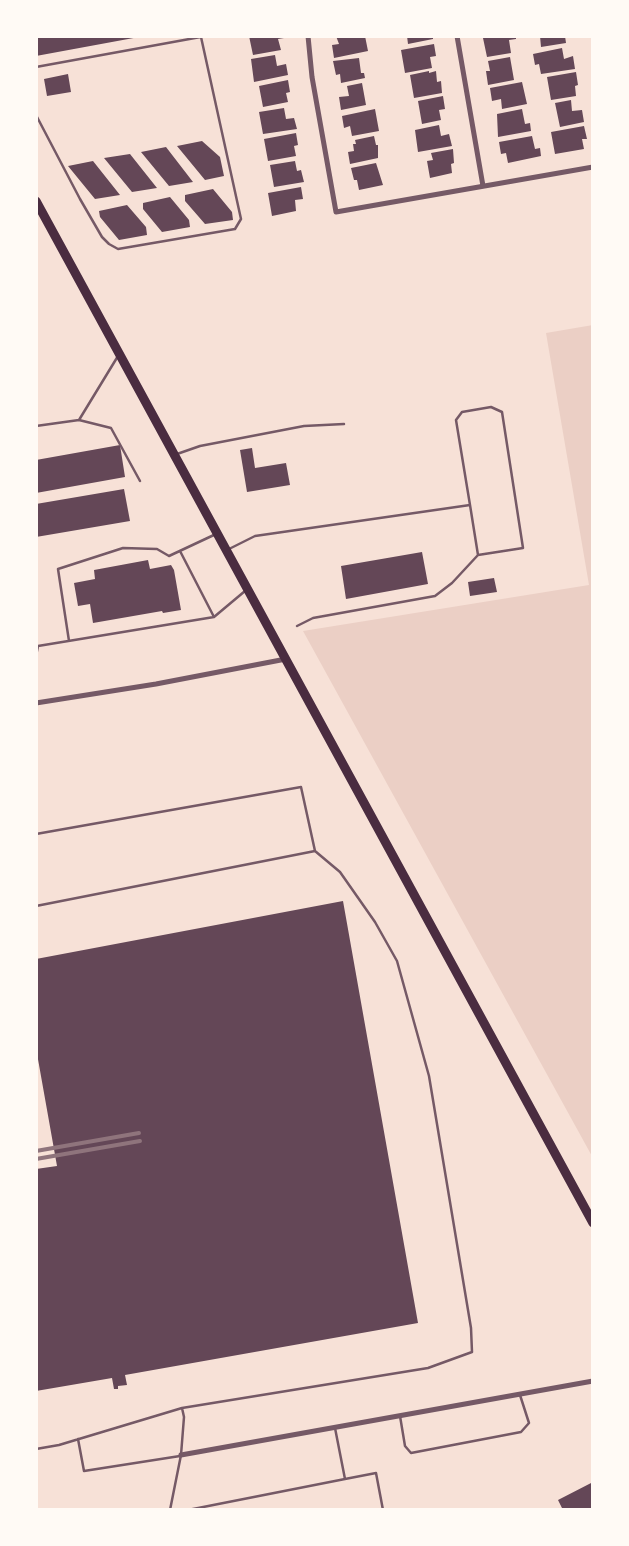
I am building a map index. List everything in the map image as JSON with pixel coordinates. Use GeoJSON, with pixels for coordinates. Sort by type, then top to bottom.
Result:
{"type":"FeatureCollection","features":[{"type":"Feature","properties":{"kind":"highway"},"geometry":{"type":"LineString","coordinates":[[36,201],[593,1223]]}},
{"type":"Feature","properties":{"kind":"street"},"geometry":{"type":"LineString","coordinates":[[308,36],[312,77],[336,212],[593,167]]}},
{"type":"Feature","properties":{"kind":"street"},"geometry":{"type":"LineString","coordinates":[[456,36],[483,186]]}},
{"type":"Feature","properties":{"kind":"street"},"geometry":{"type":"LineString","coordinates":[[36,703],[156,684],[286,659]]}},
{"type":"Feature","properties":{"kind":"street"},"geometry":{"type":"LineString","coordinates":[[181,1455],[593,1381]]}},
{"type":"Feature","properties":{"kind":"lane"},"geometry":{"type":"LineString","coordinates":[[36,67],[206,36]]}},
{"type":"Feature","properties":{"kind":"lane"},"geometry":{"type":"LineString","coordinates":[[36,115],[80,199],[102,237],[109,244],[118,248],[235,229],[241,219],[202,37]]}},
{"type":"Feature","properties":{"kind":"lane"},"geometry":{"type":"LineString","coordinates":[[80,420],[120,353]]}},
{"type":"Feature","properties":{"kind":"lane"},"geometry":{"type":"LineString","coordinates":[[297,626],[313,618],[435,596],[452,583],[478,555],[523,548],[502,412],[492,407],[462,412],[456,420],[478,555]]}},
{"type":"Feature","properties":{"kind":"lane"},"geometry":{"type":"LineString","coordinates":[[36,426],[80,420],[111,428],[140,480]]}},
{"type":"Feature","properties":{"kind":"lane"},"geometry":{"type":"LineString","coordinates":[[175,455],[200,446],[304,426],[344,424]]}},
{"type":"Feature","properties":{"kind":"lane"},"geometry":{"type":"LineString","coordinates":[[227,550],[255,536],[470,505]]}},
{"type":"Feature","properties":{"kind":"lane"},"geometry":{"type":"LineString","coordinates":[[68,641],[58,569],[123,548],[156,549],[169,556],[218,533]]}},
{"type":"Feature","properties":{"kind":"lane"},"geometry":{"type":"LineString","coordinates":[[180,551],[214,617]]}},
{"type":"Feature","properties":{"kind":"lane"},"geometry":{"type":"LineString","coordinates":[[36,656],[38,646],[214,617],[248,588]]}},
{"type":"Feature","properties":{"kind":"lane"},"geometry":{"type":"LineString","coordinates":[[36,834],[301,787],[315,851],[340,872],[375,922],[396,961],[429,1076],[471,1328],[472,1352],[428,1368],[182,1408],[78,1439],[36,1449]]}},
{"type":"Feature","properties":{"kind":"lane"},"geometry":{"type":"LineString","coordinates":[[36,906],[315,851]]}},
{"type":"Feature","properties":{"kind":"lane"},"geometry":{"type":"LineString","coordinates":[[36,1126],[36,1131]]}},
{"type":"Feature","properties":{"kind":"lane"},"geometry":{"type":"LineString","coordinates":[[400,1416],[405,1446],[410,1453],[521,1432],[528,1423],[520,1394]]}},
{"type":"Feature","properties":{"kind":"lane"},"geometry":{"type":"LineString","coordinates":[[170,1510],[181,1455],[184,1417],[182,1408]]}},
{"type":"Feature","properties":{"kind":"lane"},"geometry":{"type":"LineString","coordinates":[[334,1428],[345,1479]]}},
{"type":"Feature","properties":{"kind":"lane"},"geometry":{"type":"LineString","coordinates":[[78,1439],[84,1471],[181,1455]]}},
{"type":"Feature","properties":{"kind":"lane"},"geometry":{"type":"LineString","coordinates":[[188,1510],[376,1473],[383,1510]]}},
{"type":"Feature","properties":{"kind":"shaded area"},"geometry":{"type":"Polygon","coordinates":[[[593,325],[593,1158],[303,631],[589,585],[546,333],[593,325]]]}},
{"type":"Feature","properties":{"kind":"building"},"geometry":{"type":"Polygon","coordinates":[[[36,36],[139,36],[139,37],[36,56],[36,36]]]}},
{"type":"Feature","properties":{"kind":"building"},"geometry":{"type":"Polygon","coordinates":[[[249,36],[284,36],[284,38],[278,39],[281,50],[253,55],[249,36]]]}},
{"type":"Feature","properties":{"kind":"building"},"geometry":{"type":"Polygon","coordinates":[[[336,36],[365,36],[368,51],[334,58],[332,45],[339,44],[336,36]]]}},
{"type":"Feature","properties":{"kind":"building"},"geometry":{"type":"Polygon","coordinates":[[[407,36],[433,36],[433,39],[408,44],[407,36]]]}},
{"type":"Feature","properties":{"kind":"building"},"geometry":{"type":"Polygon","coordinates":[[[488,36],[516,36],[516,39],[509,40],[511,53],[487,57],[483,38],[488,36]]]}},
{"type":"Feature","properties":{"kind":"building"},"geometry":{"type":"Polygon","coordinates":[[[540,36],[565,36],[566,43],[541,47],[540,36]]]}},
{"type":"Feature","properties":{"kind":"building"},"geometry":{"type":"Polygon","coordinates":[[[434,44],[436,56],[430,57],[432,68],[405,73],[401,50],[434,44]]]}},
{"type":"Feature","properties":{"kind":"building"},"geometry":{"type":"Polygon","coordinates":[[[562,48],[564,59],[573,56],[575,69],[541,74],[539,64],[535,65],[533,54],[562,48]]]}},
{"type":"Feature","properties":{"kind":"building"},"geometry":{"type":"Polygon","coordinates":[[[275,55],[277,66],[286,64],[288,75],[254,82],[251,59],[275,55]]]}},
{"type":"Feature","properties":{"kind":"building"},"geometry":{"type":"Polygon","coordinates":[[[510,57],[514,80],[488,85],[486,71],[490,71],[488,61],[510,57]]]}},
{"type":"Feature","properties":{"kind":"building"},"geometry":{"type":"Polygon","coordinates":[[[359,58],[361,73],[364,73],[365,78],[341,83],[340,74],[336,75],[333,61],[359,58]]]}},
{"type":"Feature","properties":{"kind":"building"},"geometry":{"type":"Polygon","coordinates":[[[429,71],[429,73],[436,71],[437,82],[441,81],[442,93],[414,98],[410,75],[429,71]]]}},
{"type":"Feature","properties":{"kind":"building"},"geometry":{"type":"Polygon","coordinates":[[[576,72],[578,85],[575,86],[576,96],[551,100],[547,77],[576,72]]]}},
{"type":"Feature","properties":{"kind":"building"},"geometry":{"type":"Polygon","coordinates":[[[68,74],[71,92],[47,96],[44,79],[68,74]]]}},
{"type":"Feature","properties":{"kind":"building"},"geometry":{"type":"Polygon","coordinates":[[[288,80],[290,92],[286,93],[288,102],[263,107],[259,86],[288,80]]]}},
{"type":"Feature","properties":{"kind":"building"},"geometry":{"type":"Polygon","coordinates":[[[522,82],[527,104],[502,109],[501,99],[492,101],[490,88],[522,82]]]}},
{"type":"Feature","properties":{"kind":"building"},"geometry":{"type":"Polygon","coordinates":[[[362,83],[366,105],[341,110],[339,97],[349,96],[347,86],[362,83]]]}},
{"type":"Feature","properties":{"kind":"building"},"geometry":{"type":"Polygon","coordinates":[[[443,96],[445,109],[439,110],[441,120],[422,124],[418,101],[443,96]]]}},
{"type":"Feature","properties":{"kind":"building"},"geometry":{"type":"Polygon","coordinates":[[[571,100],[572,111],[582,110],[584,122],[560,127],[555,103],[571,100]]]}},
{"type":"Feature","properties":{"kind":"building"},"geometry":{"type":"Polygon","coordinates":[[[284,108],[286,119],[294,118],[297,129],[263,134],[259,112],[284,108]]]}},
{"type":"Feature","properties":{"kind":"building"},"geometry":{"type":"Polygon","coordinates":[[[375,109],[379,131],[352,136],[350,126],[344,128],[342,116],[375,109]]]}},
{"type":"Feature","properties":{"kind":"building"},"geometry":{"type":"Polygon","coordinates":[[[522,109],[525,124],[530,123],[531,131],[498,137],[497,114],[522,109]]]}},
{"type":"Feature","properties":{"kind":"building"},"geometry":{"type":"Polygon","coordinates":[[[439,125],[441,136],[449,134],[452,146],[418,152],[415,130],[439,125]]]}},
{"type":"Feature","properties":{"kind":"building"},"geometry":{"type":"Polygon","coordinates":[[[584,126],[587,139],[582,139],[584,149],[555,154],[551,132],[584,126]]]}},
{"type":"Feature","properties":{"kind":"building"},"geometry":{"type":"Polygon","coordinates":[[[296,133],[298,145],[294,146],[296,156],[268,161],[264,139],[296,133]]]}},
{"type":"Feature","properties":{"kind":"building"},"geometry":{"type":"Polygon","coordinates":[[[374,136],[376,145],[378,145],[378,158],[350,164],[348,152],[354,151],[353,144],[356,144],[355,140],[374,136]]]}},
{"type":"Feature","properties":{"kind":"building"},"geometry":{"type":"Polygon","coordinates":[[[532,136],[535,149],[540,148],[541,156],[508,163],[506,153],[501,154],[499,142],[532,136]]]}},
{"type":"Feature","properties":{"kind":"building"},"geometry":{"type":"Polygon","coordinates":[[[202,141],[220,157],[224,176],[205,180],[177,146],[202,141]]]}},
{"type":"Feature","properties":{"kind":"building"},"geometry":{"type":"Polygon","coordinates":[[[166,147],[193,182],[169,186],[141,152],[166,147]]]}},
{"type":"Feature","properties":{"kind":"building"},"geometry":{"type":"Polygon","coordinates":[[[453,149],[454,163],[451,164],[452,173],[430,178],[427,161],[433,160],[431,153],[453,149]]]}},
{"type":"Feature","properties":{"kind":"building"},"geometry":{"type":"Polygon","coordinates":[[[130,154],[157,188],[132,192],[104,158],[130,154]]]}},
{"type":"Feature","properties":{"kind":"building"},"geometry":{"type":"Polygon","coordinates":[[[93,161],[120,195],[95,199],[68,166],[93,161]]]}},
{"type":"Feature","properties":{"kind":"building"},"geometry":{"type":"Polygon","coordinates":[[[295,161],[297,171],[301,170],[304,182],[274,187],[270,165],[295,161]]]}},
{"type":"Feature","properties":{"kind":"building"},"geometry":{"type":"Polygon","coordinates":[[[376,163],[383,185],[359,190],[357,180],[354,180],[351,168],[376,163]]]}},
{"type":"Feature","properties":{"kind":"building"},"geometry":{"type":"Polygon","coordinates":[[[301,187],[303,199],[295,200],[296,211],[272,216],[268,193],[301,187]]]}},
{"type":"Feature","properties":{"kind":"building"},"geometry":{"type":"Polygon","coordinates":[[[213,189],[232,212],[233,220],[205,224],[185,201],[185,195],[213,189]]]}},
{"type":"Feature","properties":{"kind":"building"},"geometry":{"type":"Polygon","coordinates":[[[170,197],[189,220],[190,227],[162,232],[143,209],[143,203],[170,197]]]}},
{"type":"Feature","properties":{"kind":"building"},"geometry":{"type":"Polygon","coordinates":[[[127,205],[146,227],[147,235],[119,240],[100,217],[99,211],[127,205]]]}},
{"type":"Feature","properties":{"kind":"building"},"geometry":{"type":"Polygon","coordinates":[[[120,445],[125,477],[36,493],[36,460],[120,445]]]}},
{"type":"Feature","properties":{"kind":"building"},"geometry":{"type":"Polygon","coordinates":[[[252,448],[255,468],[286,463],[290,485],[247,492],[240,450],[252,448]]]}},
{"type":"Feature","properties":{"kind":"building"},"geometry":{"type":"Polygon","coordinates":[[[124,489],[130,521],[36,537],[36,504],[124,489]]]}},
{"type":"Feature","properties":{"kind":"building"},"geometry":{"type":"Polygon","coordinates":[[[422,552],[428,584],[346,599],[341,566],[422,552]]]}},
{"type":"Feature","properties":{"kind":"building"},"geometry":{"type":"Polygon","coordinates":[[[148,560],[150,569],[171,565],[174,570],[181,610],[163,613],[162,611],[93,623],[90,604],[78,606],[74,583],[95,579],[94,570],[148,560]]]}},
{"type":"Feature","properties":{"kind":"building"},"geometry":{"type":"Polygon","coordinates":[[[494,578],[497,592],[470,596],[468,582],[494,578]]]}},
{"type":"Feature","properties":{"kind":"building"},"geometry":{"type":"Polygon","coordinates":[[[343,901],[418,1323],[125,1375],[127,1385],[118,1386],[118,1389],[114,1389],[112,1378],[36,1391],[36,1169],[57,1166],[36,1048],[36,959],[343,901]]]}},
{"type":"Feature","properties":{"kind":"building"},"geometry":{"type":"Polygon","coordinates":[[[593,1482],[593,1510],[563,1510],[558,1500],[593,1482]]]}},
{"type":"Feature","properties":{"kind":"railway"},"geometry":{"type":"LineString","coordinates":[[36,1151],[139,1133]]}},
{"type":"Feature","properties":{"kind":"railway"},"geometry":{"type":"LineString","coordinates":[[36,1159],[140,1141]]}}]}
